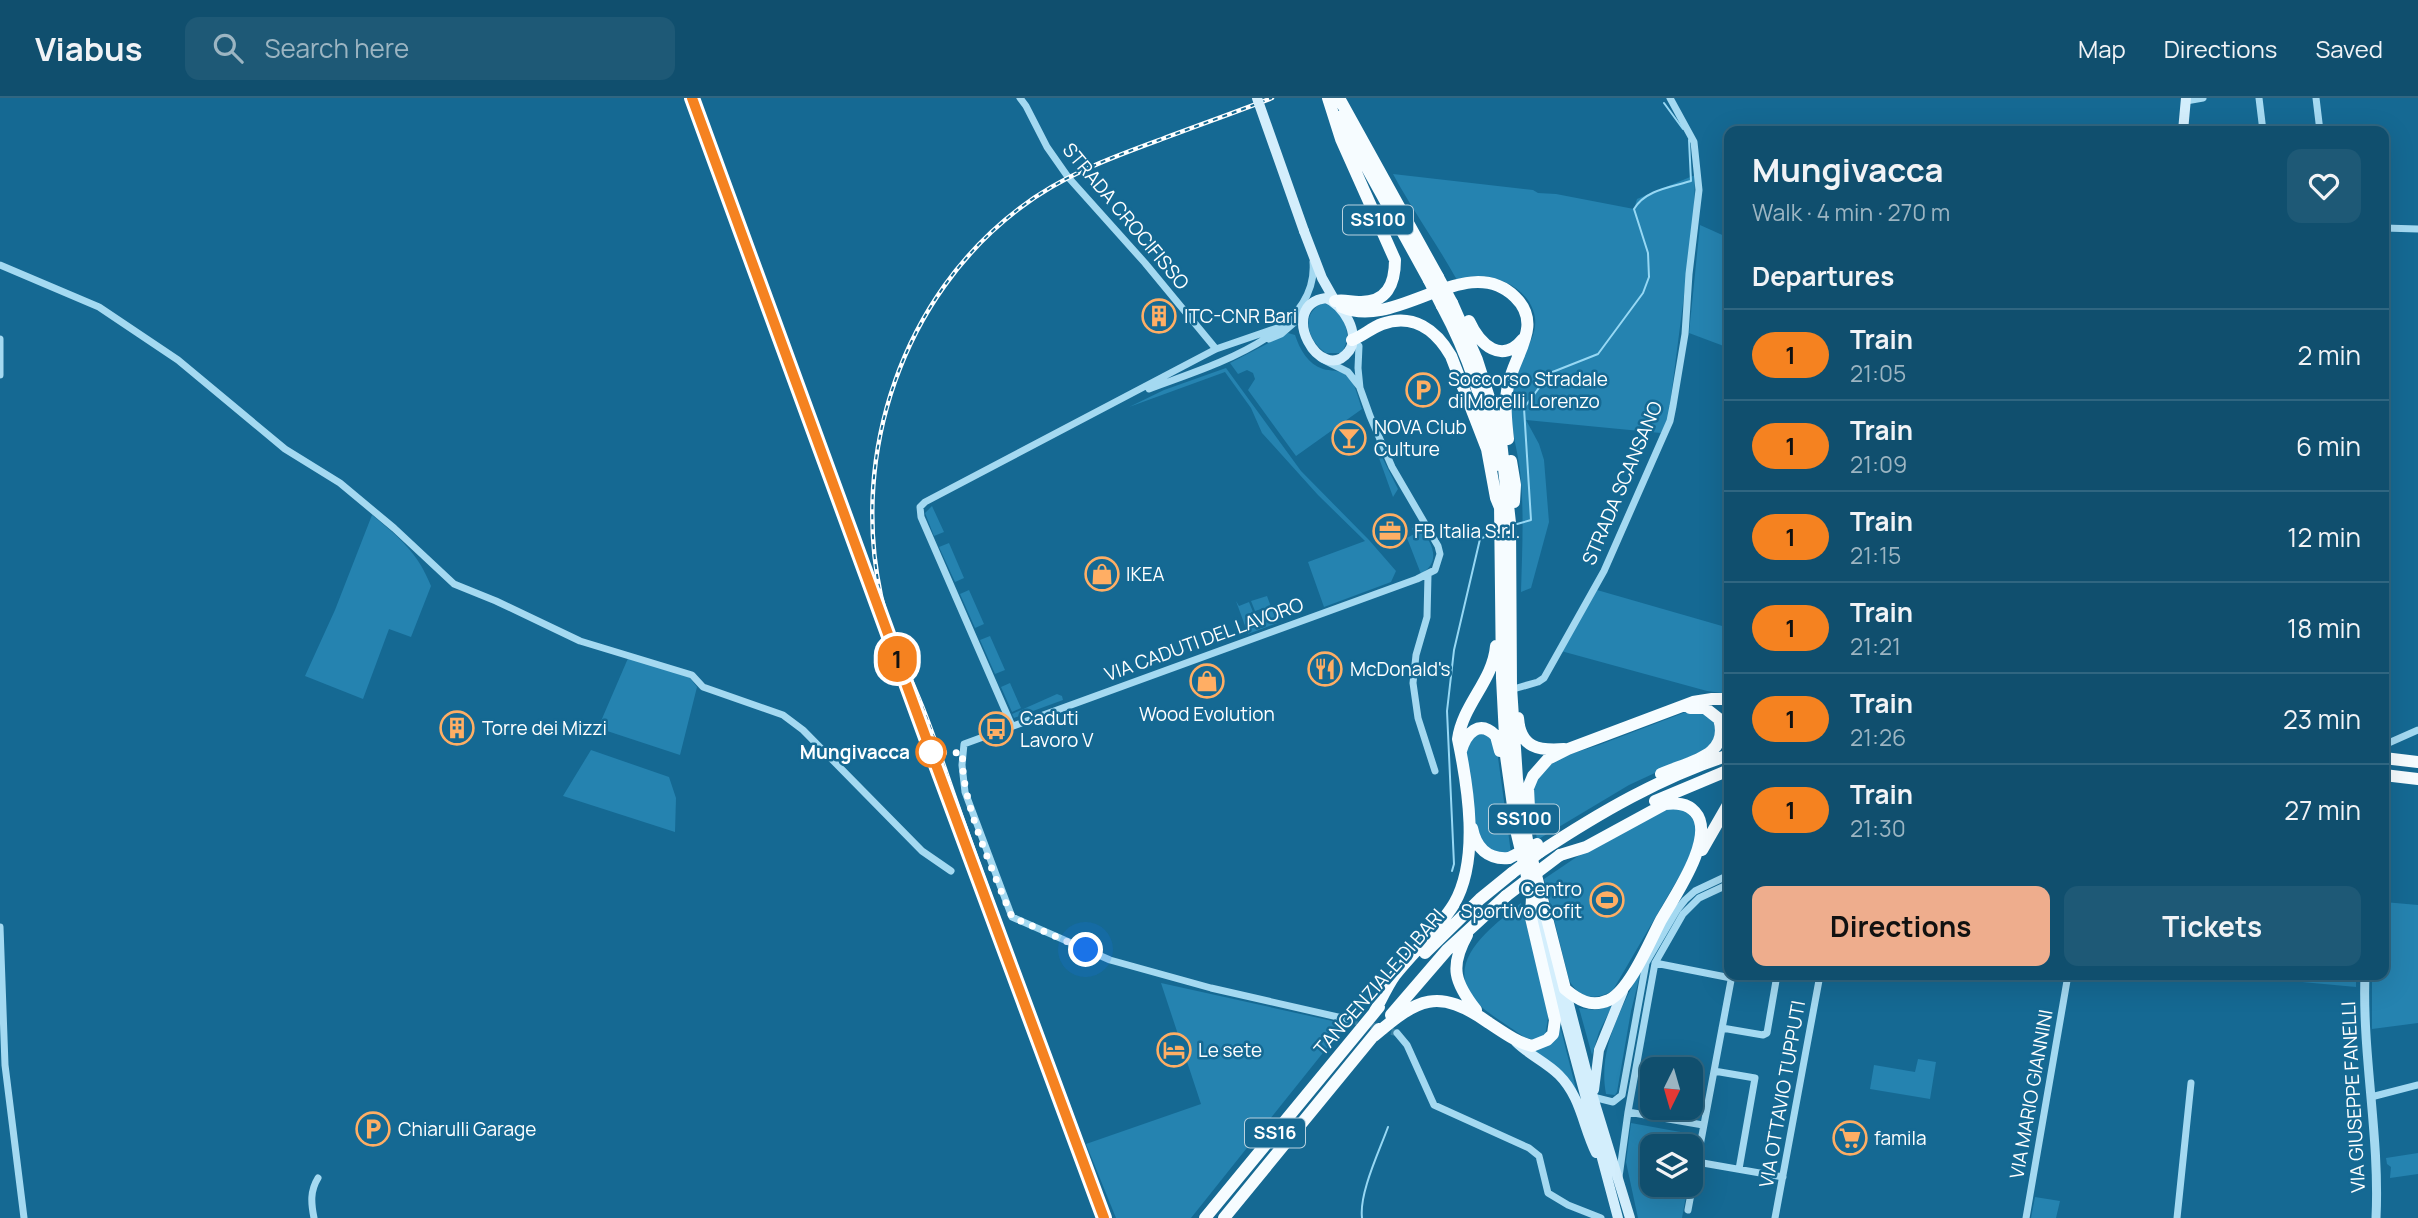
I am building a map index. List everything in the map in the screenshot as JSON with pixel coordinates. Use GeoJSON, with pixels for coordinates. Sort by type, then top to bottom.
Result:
{"type":"FeatureCollection","features":[{"type":"Feature","properties":{"kind":"highway","name":"SS100"},"geometry":{"type":"LineString","coordinates":[[1328,98],[1451,303],[1475,335],[1487,347],[1508,351],[1518,345],[1528,333]]}},
{"type":"Feature","properties":{"kind":"highway","name":"SS100"},"geometry":{"type":"LineString","coordinates":[[1328,98],[1341,139],[1395,260],[1395,276],[1389,289],[1380,297],[1364,302],[1343,300],[1338,304]]}},
{"type":"Feature","properties":{"kind":"highway","name":"SS100"},"geometry":{"type":"LineString","coordinates":[[1339,98],[1409,225],[1427,243],[1437,277]]}},
{"type":"Feature","properties":{"kind":"highway"},"geometry":{"type":"LineString","coordinates":[[1338,304],[1357,313],[1380,311],[1464,283],[1483,281],[1504,288],[1521,302],[1529,323],[1528,333]]}},
{"type":"Feature","properties":{"kind":"highway","name":"SS100"},"geometry":{"type":"LineString","coordinates":[[1451,303],[1486,418],[1504,516],[1510,572],[1514,742],[1531,843],[1531,918],[1551,998],[1555,1027],[1553,1034],[1541,1045],[1532,1046],[1512,1038]]}},
{"type":"Feature","properties":{"kind":"highway"},"geometry":{"type":"LineString","coordinates":[[1358,340],[1363,323],[1380,311]]}},
{"type":"Feature","properties":{"kind":"highway","name":"SS100"},"geometry":{"type":"LineString","coordinates":[[1358,340],[1385,323],[1405,320],[1426,327],[1444,343],[1487,449],[1496,498],[1504,516]]}},
{"type":"Feature","properties":{"kind":"highway","name":"SS100"},"geometry":{"type":"LineString","coordinates":[[1528,333],[1511,373],[1505,404],[1515,485],[1504,516],[1504,729],[1565,989]]}},
{"type":"Feature","properties":{"kind":"highway"},"geometry":{"type":"LineString","coordinates":[[1374,1013],[1394,977],[1455,902],[1467,870],[1468,811],[1458,738],[1462,719],[1483,687],[1495,653],[1496,617],[1502,589]]}},
{"type":"Feature","properties":{"kind":"highway"},"geometry":{"type":"LineString","coordinates":[[1511,646],[1519,728],[1524,738],[1539,749],[1568,749]]}},
{"type":"Feature","properties":{"kind":"highway"},"geometry":{"type":"LineString","coordinates":[[1531,843],[1528,788],[1538,768],[1548,759],[1693,702],[1724,699]]}},
{"type":"Feature","properties":{"kind":"highway"},"geometry":{"type":"LineString","coordinates":[[1645,790],[1657,776],[1713,752],[1718,744],[1721,727],[1713,712],[1694,707],[1672,711]]}},
{"type":"Feature","properties":{"kind":"highway"},"geometry":{"type":"LineString","coordinates":[[1461,751],[1464,739],[1476,729],[1484,729],[1496,736],[1508,813],[1531,843]]}},
{"type":"Feature","properties":{"kind":"highway","name":"TANGENZIALE DI BARI"},"geometry":{"type":"LineString","coordinates":[[1205,1218],[1374,1013],[1444,933],[1512,873],[1531,843],[1581,825],[1645,790],[1724,757]]}},
{"type":"Feature","properties":{"kind":"highway"},"geometry":{"type":"LineString","coordinates":[[2389,759],[2415,762]]}},
{"type":"Feature","properties":{"kind":"highway","name":"TANGENZIALE DI BARI"},"geometry":{"type":"LineString","coordinates":[[1224,1218],[1447,950],[1477,921],[1560,855],[1646,805],[1724,772]]}},
{"type":"Feature","properties":{"kind":"highway"},"geometry":{"type":"LineString","coordinates":[[2389,775],[2415,778]]}},
{"type":"Feature","properties":{"kind":"highway"},"geometry":{"type":"LineString","coordinates":[[1560,855],[1586,847],[1644,814],[1665,804],[1675,803],[1690,807],[1700,820],[1700,842],[1690,868]]}},
{"type":"Feature","properties":{"kind":"highway"},"geometry":{"type":"LineString","coordinates":[[1468,811],[1478,845],[1491,856],[1509,858],[1531,843]]}},
{"type":"Feature","properties":{"kind":"highway"},"geometry":{"type":"LineString","coordinates":[[1565,989],[1578,999],[1591,1004],[1606,1001],[1625,987],[1724,811]]}},
{"type":"Feature","properties":{"kind":"highway"},"geometry":{"type":"LineString","coordinates":[[1477,921],[1465,939],[1455,967],[1463,994],[1482,1017]]}},
{"type":"Feature","properties":{"kind":"highway"},"geometry":{"type":"LineString","coordinates":[[1374,1036],[1408,1009],[1429,1001],[1452,1002],[1482,1017],[1512,1038]]}},
{"type":"Feature","properties":{"kind":"main road"},"geometry":{"type":"LineString","coordinates":[[1257,98],[1312,254],[1358,340],[1347,354],[1340,358],[1326,359],[1319,356],[1307,341],[1303,326],[1305,314],[1310,304],[1317,299],[1326,298],[1338,304]]}},
{"type":"Feature","properties":{"kind":"main road"},"geometry":{"type":"LineString","coordinates":[[2183,126],[2186,99]]}},
{"type":"Feature","properties":{"kind":"main road","name":"SS100"},"geometry":{"type":"LineString","coordinates":[[1532,897],[1617,1218]]}},
{"type":"Feature","properties":{"kind":"main road"},"geometry":{"type":"LineString","coordinates":[[1593,1097],[1599,1051],[1625,987]]}},
{"type":"Feature","properties":{"kind":"main road","name":"SS100"},"geometry":{"type":"LineString","coordinates":[[1565,989],[1593,1097],[1630,1218]]}},
{"type":"Feature","properties":{"kind":"main road"},"geometry":{"type":"LineString","coordinates":[[1512,1038],[1559,1075],[1567,1085],[1576,1098],[1590,1140],[1606,1172]]}},
{"type":"Feature","properties":{"kind":"street","name":"STRADA CROCIFISSO"},"geometry":{"type":"LineString","coordinates":[[1020,98],[1047,147],[1068,177],[1145,263],[1216,349]]}},
{"type":"Feature","properties":{"kind":"street","name":"STRADA SCANSANO"},"geometry":{"type":"LineString","coordinates":[[1517,688],[1544,678],[1604,571],[1670,421],[1685,334],[1699,190],[1694,142],[1670,98]]}},
{"type":"Feature","properties":{"kind":"street"},"geometry":{"type":"LineString","coordinates":[[2186,99],[2203,98]]}},
{"type":"Feature","properties":{"kind":"street"},"geometry":{"type":"LineString","coordinates":[[2259,98],[2262,126]]}},
{"type":"Feature","properties":{"kind":"street"},"geometry":{"type":"LineString","coordinates":[[2316,98],[2319,126]]}},
{"type":"Feature","properties":{"kind":"street"},"geometry":{"type":"LineString","coordinates":[[2389,228],[2418,229]]}},
{"type":"Feature","properties":{"kind":"street"},"geometry":{"type":"LineString","coordinates":[[1254,345],[1296,314],[1306,299],[1313,282],[1312,254]]}},
{"type":"Feature","properties":{"kind":"street"},"geometry":{"type":"LineString","coordinates":[[0,265],[88,301],[124,322],[191,370],[285,449],[340,483],[394,528],[454,584],[496,601],[571,638],[687,674],[710,691],[789,718],[922,851],[951,871]]}},
{"type":"Feature","properties":{"kind":"street"},"geometry":{"type":"LineString","coordinates":[[1115,402],[1221,362],[1281,334],[1305,314]]}},
{"type":"Feature","properties":{"kind":"street"},"geometry":{"type":"LineString","coordinates":[[1012,726],[920,517],[920,507],[1216,349],[1280,327]]}},
{"type":"Feature","properties":{"kind":"street"},"geometry":{"type":"LineString","coordinates":[[0,339],[0,375]]}},
{"type":"Feature","properties":{"kind":"street"},"geometry":{"type":"LineString","coordinates":[[1358,340],[1360,388]]}},
{"type":"Feature","properties":{"kind":"street"},"geometry":{"type":"LineString","coordinates":[[1319,356],[1324,362],[1348,372],[1360,388],[1392,467],[1438,546],[1439,562],[1435,570],[1428,575],[1427,617],[1416,654],[1413,683],[1418,718],[1435,771]]}},
{"type":"Feature","properties":{"kind":"street","name":"VIA CADUTI DEL LAVORO"},"geometry":{"type":"LineString","coordinates":[[1351,1020],[1211,988],[1110,960],[1012,917],[965,792],[962,765],[964,744],[1428,575]]}},
{"type":"Feature","properties":{"kind":"street"},"geometry":{"type":"LineString","coordinates":[[2389,743],[2418,730]]}},
{"type":"Feature","properties":{"kind":"street"},"geometry":{"type":"LineString","coordinates":[[1593,1097],[1613,1102],[1622,1095],[1646,963],[1677,910],[1695,891],[1724,877]]}},
{"type":"Feature","properties":{"kind":"street"},"geometry":{"type":"LineString","coordinates":[[1619,1181],[1628,1112],[1655,963],[1683,914],[1699,898],[1724,886]]}},
{"type":"Feature","properties":{"kind":"street"},"geometry":{"type":"LineString","coordinates":[[0,927],[5,1065],[24,1218]]}},
{"type":"Feature","properties":{"kind":"street"},"geometry":{"type":"LineString","coordinates":[[1655,963],[1724,975]]}},
{"type":"Feature","properties":{"kind":"street"},"geometry":{"type":"LineString","coordinates":[[1702,1134],[1731,980]]}},
{"type":"Feature","properties":{"kind":"street"},"geometry":{"type":"LineString","coordinates":[[1722,1028],[1763,1035],[1767,1033],[1776,980]]}},
{"type":"Feature","properties":{"kind":"street","name":"VIA OTTAVIO TUPPUTI"},"geometry":{"type":"LineString","coordinates":[[1775,1218],[1819,980]]}},
{"type":"Feature","properties":{"kind":"street","name":"VIA MARIO GIANNINI"},"geometry":{"type":"LineString","coordinates":[[2026,1218],[2067,980]]}},
{"type":"Feature","properties":{"kind":"street","name":"VIA GIUSEPPE FANELLI"},"geometry":{"type":"LineString","coordinates":[[2365,980],[2364,1019],[2377,1162],[2376,1218]]}},
{"type":"Feature","properties":{"kind":"street"},"geometry":{"type":"LineString","coordinates":[[1397,1033],[1407,1045],[1434,1105],[1528,1148],[1539,1156],[1548,1194],[1601,1218]]}},
{"type":"Feature","properties":{"kind":"street"},"geometry":{"type":"LineString","coordinates":[[1714,1071],[1755,1078],[1739,1170]]}},
{"type":"Feature","properties":{"kind":"street"},"geometry":{"type":"LineString","coordinates":[[2177,1218],[2191,1083]]}},
{"type":"Feature","properties":{"kind":"street"},"geometry":{"type":"LineString","coordinates":[[2371,1097],[2418,1085]]}},
{"type":"Feature","properties":{"kind":"street"},"geometry":{"type":"LineString","coordinates":[[1628,1112],[1703,1125]]}},
{"type":"Feature","properties":{"kind":"street"},"geometry":{"type":"LineString","coordinates":[[1703,1163],[1783,1177]]}},
{"type":"Feature","properties":{"kind":"street"},"geometry":{"type":"LineString","coordinates":[[314,1218],[311,1200],[313,1186],[318,1178]]}},
{"type":"Feature","properties":{"kind":"street"},"geometry":{"type":"LineString","coordinates":[[1688,1210],[1690,1197]]}},
{"type":"Feature","properties":{"kind":"shaded area"},"geometry":{"type":"Polygon","coordinates":[[[1393,174],[1533,190],[1634,209],[1637,199],[1695,175],[1694,218],[1668,420],[1661,433],[1526,420],[1544,460],[1549,522],[1531,588],[1521,592],[1522,494],[1511,406],[1515,374],[1535,327],[1533,310],[1521,292],[1501,280],[1478,276],[1457,280],[1393,174]]]}},
{"type":"Feature","properties":{"kind":"shaded area"},"geometry":{"type":"Polygon","coordinates":[[[1700,225],[1724,236],[1724,346],[1689,333],[1700,225]]]}},
{"type":"Feature","properties":{"kind":"shaded area"},"geometry":{"type":"Polygon","coordinates":[[[1323,303],[1336,311],[1345,324],[1347,339],[1341,353],[1326,353],[1311,335],[1311,314],[1323,303]]]}},
{"type":"Feature","properties":{"kind":"shaded area"},"geometry":{"type":"Polygon","coordinates":[[[1288,333],[1295,335],[1302,351],[1313,364],[1343,373],[1351,380],[1362,409],[1296,456],[1248,390],[1255,379],[1253,373],[1247,370],[1238,374],[1230,363],[1288,333]]]}},
{"type":"Feature","properties":{"kind":"shaded area"},"geometry":{"type":"Polygon","coordinates":[[[1226,368],[1301,471],[1396,571],[1391,582],[1324,607],[1308,562],[1365,541],[1318,495],[1262,433],[1251,408],[1225,372],[1129,407],[1164,390],[1226,368]]]}},
{"type":"Feature","properties":{"kind":"shaded area"},"geometry":{"type":"Polygon","coordinates":[[[1382,457],[1398,489],[1393,497],[1379,458],[1382,457]]]}},
{"type":"Feature","properties":{"kind":"shaded area"},"geometry":{"type":"Polygon","coordinates":[[[932,506],[944,532],[934,536],[925,513],[932,506]]]}},
{"type":"Feature","properties":{"kind":"shaded area"},"geometry":{"type":"Polygon","coordinates":[[[372,515],[407,546],[431,586],[411,637],[389,629],[363,699],[305,676],[335,610],[372,515]]]}},
{"type":"Feature","properties":{"kind":"shaded area"},"geometry":{"type":"Polygon","coordinates":[[[1412,528],[1421,528],[1433,552],[1431,564],[1421,574],[1407,538],[1414,534],[1412,528]]]}},
{"type":"Feature","properties":{"kind":"shaded area"},"geometry":{"type":"Polygon","coordinates":[[[949,543],[964,578],[955,582],[939,547],[949,543]]]}},
{"type":"Feature","properties":{"kind":"shaded area"},"geometry":{"type":"Polygon","coordinates":[[[969,590],[984,624],[975,628],[960,594],[969,590]]]}},
{"type":"Feature","properties":{"kind":"shaded area"},"geometry":{"type":"Polygon","coordinates":[[[1597,590],[1724,627],[1724,693],[1707,691],[1561,651],[1597,590]]]}},
{"type":"Feature","properties":{"kind":"shaded area"},"geometry":{"type":"Polygon","coordinates":[[[1267,596],[1277,623],[1248,634],[1236,601],[1239,606],[1249,602],[1253,612],[1245,616],[1249,625],[1268,618],[1264,608],[1255,611],[1251,601],[1267,596]]]}},
{"type":"Feature","properties":{"kind":"shaded area"},"geometry":{"type":"Polygon","coordinates":[[[990,636],[1005,670],[995,674],[980,640],[990,636]]]}},
{"type":"Feature","properties":{"kind":"shaded area"},"geometry":{"type":"Polygon","coordinates":[[[629,656],[687,674],[697,687],[680,755],[598,728],[629,656]]]}},
{"type":"Feature","properties":{"kind":"shaded area"},"geometry":{"type":"Polygon","coordinates":[[[1010,683],[1021,708],[1012,712],[1001,687],[1010,683]]]}},
{"type":"Feature","properties":{"kind":"shaded area"},"geometry":{"type":"Polygon","coordinates":[[[1057,694],[1062,696],[1063,700],[1014,718],[1012,714],[1057,694]]]}},
{"type":"Feature","properties":{"kind":"shaded area"},"geometry":{"type":"Polygon","coordinates":[[[1703,711],[1717,724],[1713,746],[1629,785],[1537,840],[1532,804],[1534,781],[1558,758],[1686,712],[1703,711]]]}},
{"type":"Feature","properties":{"kind":"shaded area"},"geometry":{"type":"Polygon","coordinates":[[[1477,733],[1491,736],[1497,750],[1511,853],[1494,854],[1477,837],[1465,747],[1477,733]]]}},
{"type":"Feature","properties":{"kind":"shaded area"},"geometry":{"type":"Polygon","coordinates":[[[591,750],[669,777],[676,798],[675,832],[563,796],[591,750]]]}},
{"type":"Feature","properties":{"kind":"shaded area","name":"Centro Sportivo Cofit"},"geometry":{"type":"Polygon","coordinates":[[[1667,807],[1684,808],[1698,826],[1690,857],[1613,990],[1595,997],[1583,994],[1569,980],[1544,879],[1587,850],[1667,807]]]}},
{"type":"Feature","properties":{"kind":"shaded area"},"geometry":{"type":"Polygon","coordinates":[[[2389,902],[2418,905],[2418,1023],[2372,1029],[2372,980],[2389,980],[2389,902]]]}},
{"type":"Feature","properties":{"kind":"shaded area"},"geometry":{"type":"Polygon","coordinates":[[[1521,903],[1547,1004],[1545,1036],[1534,1040],[1524,1037],[1497,1019],[1473,998],[1466,984],[1465,970],[1476,944],[1521,903]]]}},
{"type":"Feature","properties":{"kind":"shaded area"},"geometry":{"type":"Polygon","coordinates":[[[1643,963],[1631,1011],[1617,1092],[1615,1095],[1606,1094],[1605,1059],[1609,1043],[1643,963]]]}},
{"type":"Feature","properties":{"kind":"shaded area"},"geometry":{"type":"Polygon","coordinates":[[[2281,980],[2356,980],[2356,987],[2281,980]]]}},
{"type":"Feature","properties":{"kind":"shaded area"},"geometry":{"type":"Polygon","coordinates":[[[1161,983],[1346,1024],[1191,1218],[1116,1218],[1086,1144],[1201,1104],[1161,983]]]}},
{"type":"Feature","properties":{"kind":"shaded area"},"geometry":{"type":"Polygon","coordinates":[[[1612,1006],[1599,1032],[1592,1055],[1579,1008],[1595,1010],[1612,1006]]]}},
{"type":"Feature","properties":{"kind":"shaded area"},"geometry":{"type":"Polygon","coordinates":[[[1559,1022],[1577,1093],[1533,1052],[1559,1022]]]}},
{"type":"Feature","properties":{"kind":"shaded area"},"geometry":{"type":"Polygon","coordinates":[[[1918,1059],[1936,1062],[1930,1099],[1870,1089],[1874,1065],[1915,1072],[1918,1059]]]}},
{"type":"Feature","properties":{"kind":"shaded area"},"geometry":{"type":"Polygon","coordinates":[[[1631,1123],[1692,1134],[1640,1134],[1640,1197],[1686,1197],[1682,1218],[1638,1218],[1626,1162],[1631,1123]]]}},
{"type":"Feature","properties":{"kind":"shaded area"},"geometry":{"type":"Polygon","coordinates":[[[2418,1153],[2418,1174],[2390,1178],[2391,1167],[2386,1158],[2418,1153]]]}},
{"type":"Feature","properties":{"kind":"shaded area"},"geometry":{"type":"Polygon","coordinates":[[[2035,1197],[2060,1201],[2056,1218],[2031,1218],[2035,1197]]]}},
{"type":"Feature","properties":{"kind":"waterway"},"geometry":{"type":"LineString","coordinates":[[1664,103],[1683,129]]}},
{"type":"Feature","properties":{"kind":"waterway"},"geometry":{"type":"LineString","coordinates":[[1517,524],[1531,520],[1524,408],[1550,373],[1598,354],[1643,293],[1649,277],[1648,253],[1634,209],[1652,193],[1691,181],[1689,140]]}},
{"type":"Feature","properties":{"kind":"waterway"},"geometry":{"type":"LineString","coordinates":[[1452,871],[1454,864],[1447,711],[1454,650],[1480,539],[1495,532]]}},
{"type":"Feature","properties":{"kind":"waterway"},"geometry":{"type":"LineString","coordinates":[[1362,1218],[1367,1185],[1388,1127]]}},
{"type":"Feature","properties":{"kind":"tunnel"},"geometry":{"type":"LineString","coordinates":[[1351,1020],[1397,1033]]}},
{"type":"Feature","properties":{"kind":"railway"},"geometry":{"type":"LineString","coordinates":[[692,98],[874,598]]}},
{"type":"Feature","properties":{"kind":"railway"},"geometry":{"type":"LineString","coordinates":[[1109,1218],[934,736],[894,638],[881,596],[873,542],[873,487],[881,434],[895,381],[916,332],[945,286],[979,244],[1036,196],[1089,168],[1272,98]]}},
{"type":"Feature","properties":{"kind":"train","name":"1"},"geometry":{"type":"LineString","coordinates":[[692,98],[1104,1218]]}},
{"type":"Feature","properties":{"kind":"place","name":"ITC-CNR Bari"},"geometry":{"type":"Point","coordinates":[1159,316]}},
{"type":"Feature","properties":{"kind":"place","name":"Soccorso Stradale di Morelli Lorenzo"},"geometry":{"type":"Point","coordinates":[1423,390]}},
{"type":"Feature","properties":{"kind":"place","name":"NOVA Club Culture"},"geometry":{"type":"Point","coordinates":[1349,438]}},
{"type":"Feature","properties":{"kind":"place","name":"FB Italia S.r.l."},"geometry":{"type":"Point","coordinates":[1390,531]}},
{"type":"Feature","properties":{"kind":"place","name":"IKEA"},"geometry":{"type":"Point","coordinates":[1102,574]}},
{"type":"Feature","properties":{"kind":"place","name":"McDonald's"},"geometry":{"type":"Point","coordinates":[1325,669]}},
{"type":"Feature","properties":{"kind":"place","name":"Wood Evolution"},"geometry":{"type":"Point","coordinates":[1207,681]}},
{"type":"Feature","properties":{"kind":"place","name":"Torre dei Mizzi"},"geometry":{"type":"Point","coordinates":[457,728]}},
{"type":"Feature","properties":{"kind":"place","name":"Caduti Lavoro V"},"geometry":{"type":"Point","coordinates":[996,729]}},
{"type":"Feature","properties":{"kind":"place","name":"Mungivacca"},"geometry":{"type":"Point","coordinates":[931,752]}},
{"type":"Feature","properties":{"kind":"place","name":"Centro Sportivo Cofit"},"geometry":{"type":"Point","coordinates":[1607,900]}},
{"type":"Feature","properties":{"kind":"place","name":"Le sete"},"geometry":{"type":"Point","coordinates":[1174,1050]}},
{"type":"Feature","properties":{"kind":"place","name":"Chiarulli Garage"},"geometry":{"type":"Point","coordinates":[373,1129]}},
{"type":"Feature","properties":{"kind":"place","name":"famila"},"geometry":{"type":"Point","coordinates":[1850,1138]}},
{"type":"Feature","properties":{"kind":"route"},"geometry":{"type":"LineString","coordinates":[[931,752],[963,753],[965,792],[1012,917],[1086,950]]}}]}
